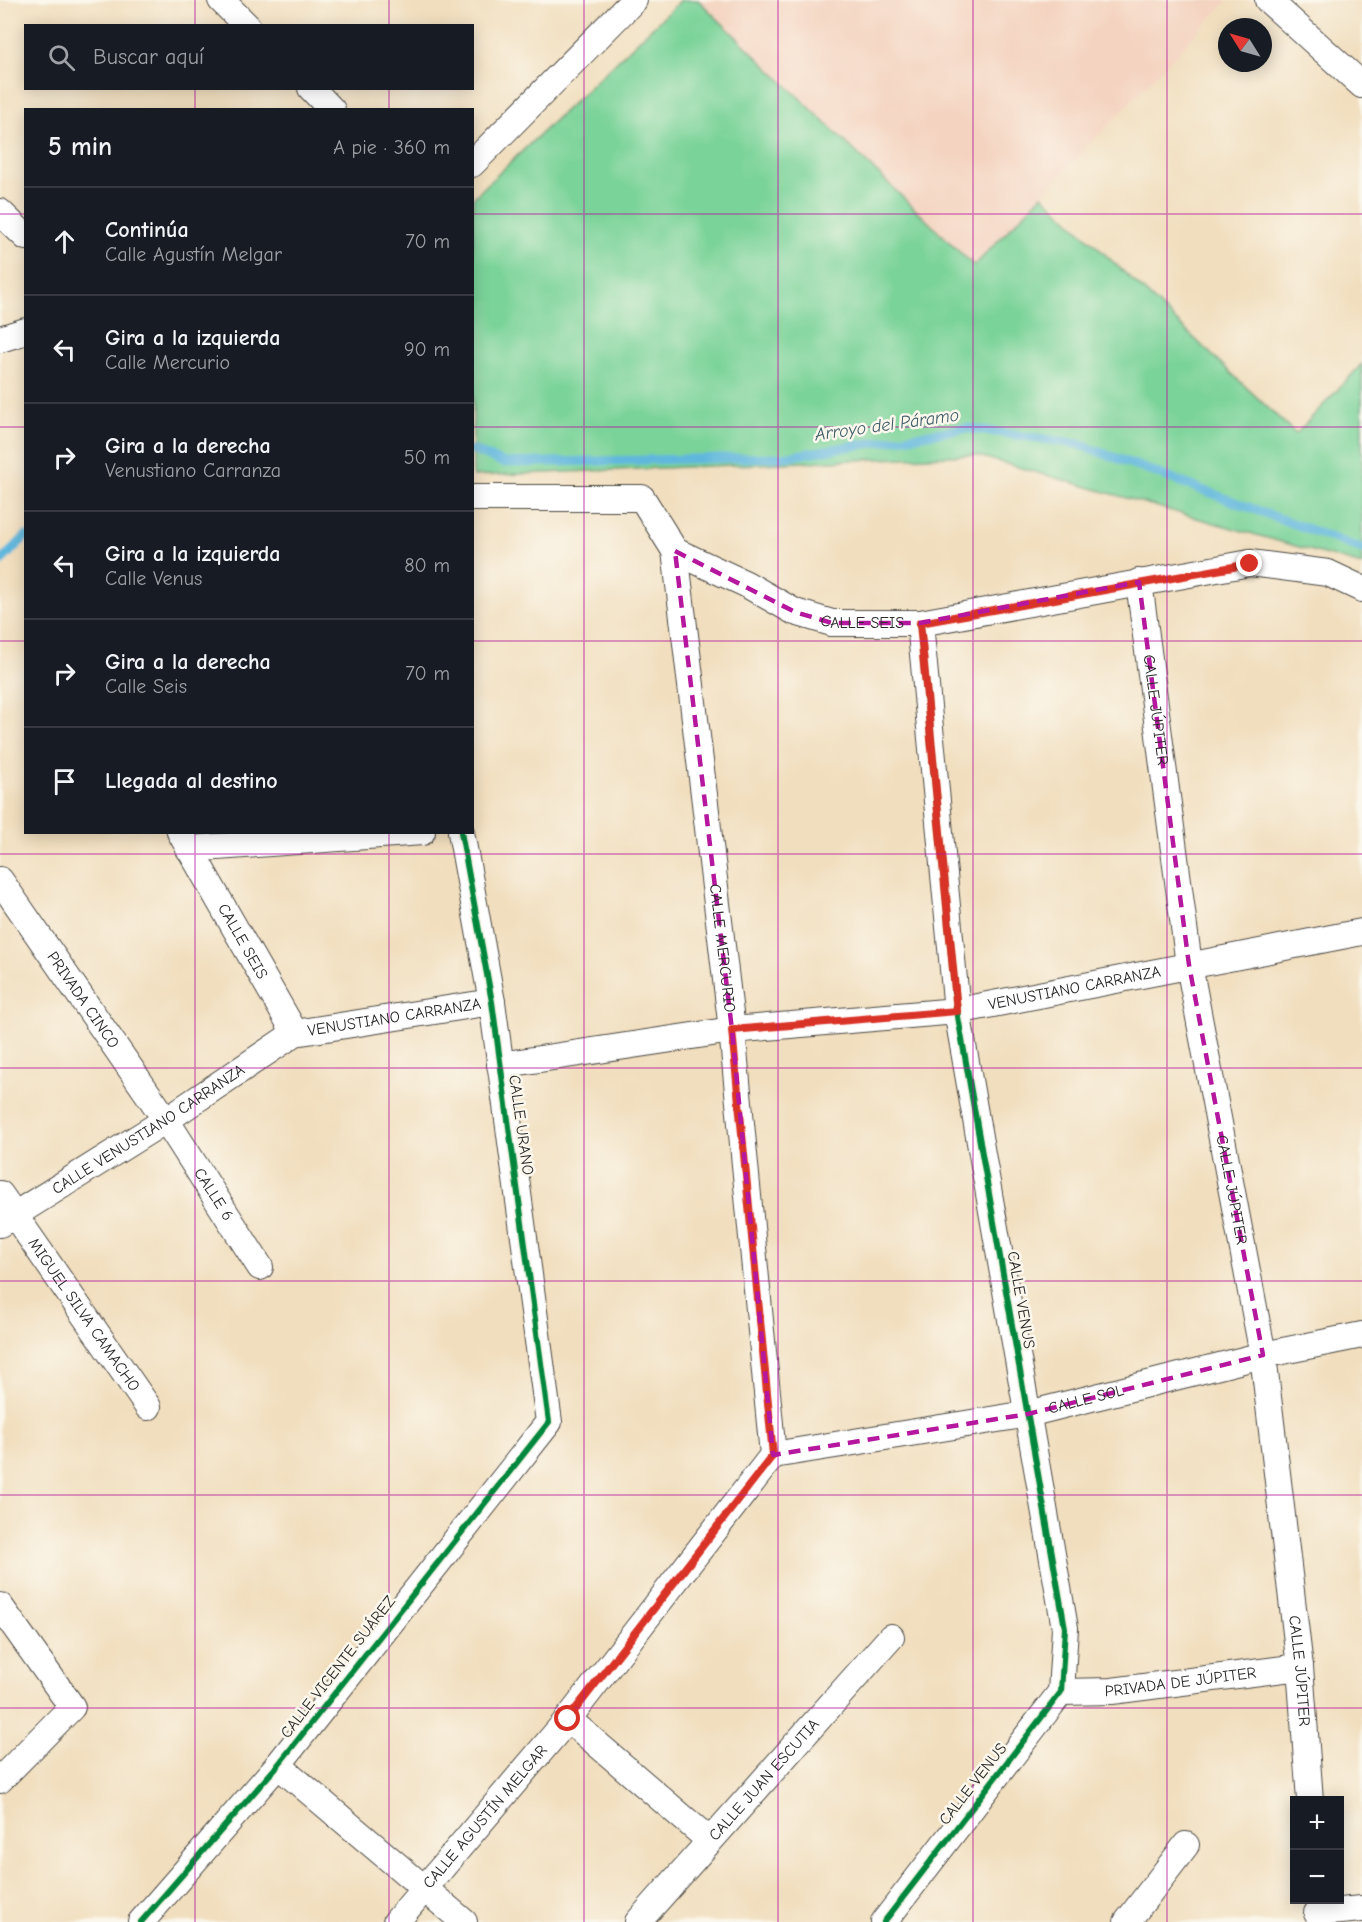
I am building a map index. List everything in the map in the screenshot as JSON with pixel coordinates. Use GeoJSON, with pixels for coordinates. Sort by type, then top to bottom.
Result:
{"type":"FeatureCollection","features":[{"type":"Feature","properties":{"kind":"street"},"geometry":{"type":"LineString","coordinates":[[221,0],[245,24]]}},
{"type":"Feature","properties":{"kind":"street"},"geometry":{"type":"LineString","coordinates":[[474,162],[633,0]]}},
{"type":"Feature","properties":{"kind":"street"},"geometry":{"type":"LineString","coordinates":[[1269,0],[1362,86]]}},
{"type":"Feature","properties":{"kind":"street"},"geometry":{"type":"LineString","coordinates":[[313,90],[330,108]]}},
{"type":"Feature","properties":{"kind":"street"},"geometry":{"type":"LineString","coordinates":[[0,212],[24,235]]}},
{"type":"Feature","properties":{"kind":"street"},"geometry":{"type":"LineString","coordinates":[[0,339],[24,332]]}},
{"type":"Feature","properties":{"kind":"street"},"geometry":{"type":"LineString","coordinates":[[474,498],[642,498],[675,551]]}},
{"type":"Feature","properties":{"kind":"street","name":"CALLE SEIS"},"geometry":{"type":"LineString","coordinates":[[675,551],[746,584],[795,612],[832,623],[920,623],[1139,582],[1250,564],[1328,573],[1362,589]]}},
{"type":"Feature","properties":{"kind":"street","name":"CALLE MERCURIO"},"geometry":{"type":"LineString","coordinates":[[675,551],[732,1030],[773,1455]]}},
{"type":"Feature","properties":{"kind":"street","name":"CALLE JÚPITER"},"geometry":{"type":"LineString","coordinates":[[1139,582],[1189,965],[1263,1355],[1300,1667],[1310,1796]]}},
{"type":"Feature","properties":{"kind":"street","name":"CALLE VENUS"},"geometry":{"type":"LineString","coordinates":[[884,1922],[1062,1692],[1065,1628],[957,1011],[920,623]]}},
{"type":"Feature","properties":{"kind":"street"},"geometry":{"type":"LineString","coordinates":[[188,841],[370,834]]}},
{"type":"Feature","properties":{"kind":"street","name":"CALLE URANO"},"geometry":{"type":"LineString","coordinates":[[461,834],[492,1002],[549,1422]]}},
{"type":"Feature","properties":{"kind":"street","name":"CALLE SEIS"},"geometry":{"type":"LineString","coordinates":[[188,841],[295,1033]]}},
{"type":"Feature","properties":{"kind":"street","name":"PRIVADA CINCO"},"geometry":{"type":"LineString","coordinates":[[0,880],[166,1120]]}},
{"type":"Feature","properties":{"kind":"street","name":"VENUSTIANO CARRANZA"},"geometry":{"type":"LineString","coordinates":[[500,1065],[732,1030],[957,1011],[1362,933]]}},
{"type":"Feature","properties":{"kind":"street","name":"VENUSTIANO CARRANZA"},"geometry":{"type":"LineString","coordinates":[[295,1033],[492,1002]]}},
{"type":"Feature","properties":{"kind":"street","name":"CALLE VENUSTIANO CARRANZA"},"geometry":{"type":"LineString","coordinates":[[5,1211],[166,1120],[295,1033]]}},
{"type":"Feature","properties":{"kind":"street","name":"CALLE 6"},"geometry":{"type":"LineString","coordinates":[[166,1120],[260,1267]]}},
{"type":"Feature","properties":{"kind":"street","name":"MIGUEL SILVA CAMACHO"},"geometry":{"type":"LineString","coordinates":[[5,1211],[148,1407]]}},
{"type":"Feature","properties":{"kind":"street","name":"CALLE SOL"},"geometry":{"type":"LineString","coordinates":[[773,1455],[1028,1414],[1263,1355],[1362,1335]]}},
{"type":"Feature","properties":{"kind":"street","name":"CALLE VICENTE SUÁREZ"},"geometry":{"type":"LineString","coordinates":[[141,1922],[278,1765],[549,1422]]}},
{"type":"Feature","properties":{"kind":"street","name":"CALLE AGUSTÍN MELGAR"},"geometry":{"type":"LineString","coordinates":[[396,1922],[568,1719],[773,1455]]}},
{"type":"Feature","properties":{"kind":"street"},"geometry":{"type":"LineString","coordinates":[[0,1606],[72,1707],[0,1780]]}},
{"type":"Feature","properties":{"kind":"street","name":"CALLE JUAN ESCUTIA"},"geometry":{"type":"LineString","coordinates":[[638,1922],[891,1637]]}},
{"type":"Feature","properties":{"kind":"street","name":"PRIVADA DE JÚPITER"},"geometry":{"type":"LineString","coordinates":[[1062,1692],[1112,1691],[1300,1667]]}},
{"type":"Feature","properties":{"kind":"street"},"geometry":{"type":"LineString","coordinates":[[568,1719],[709,1840]]}},
{"type":"Feature","properties":{"kind":"street"},"geometry":{"type":"LineString","coordinates":[[278,1765],[464,1922]]}},
{"type":"Feature","properties":{"kind":"street"},"geometry":{"type":"LineString","coordinates":[[1127,1922],[1186,1845]]}},
{"type":"Feature","properties":{"kind":"street"},"geometry":{"type":"LineString","coordinates":[[1318,1912],[1362,1909]]}},
{"type":"Feature","properties":{"kind":"highlighted area"},"geometry":{"type":"Polygon","coordinates":[[[675,551],[795,612],[832,623],[920,623],[1139,582],[1189,965],[1263,1355],[1028,1414],[773,1455],[732,1030],[675,551]]]}},
{"type":"Feature","properties":{"kind":"shaded area"},"geometry":{"type":"Polygon","coordinates":[[[698,0],[1226,0],[1227,1],[974,266],[698,0]]]}},
{"type":"Feature","properties":{"kind":"green space"},"geometry":{"type":"Polygon","coordinates":[[[681,0],[698,0],[974,266],[1042,195],[1296,434],[1362,364],[1362,565],[975,455],[474,476],[474,197],[681,0]]]}},
{"type":"Feature","properties":{"kind":"waterway","name":"Arroyo del Páramo"},"geometry":{"type":"LineString","coordinates":[[474,451],[504,463],[783,457],[967,428],[1078,444],[1362,549]]}},
{"type":"Feature","properties":{"kind":"waterway","name":"Arroyo del Páramo"},"geometry":{"type":"LineString","coordinates":[[0,562],[24,538]]}},
{"type":"Feature","properties":{"kind":"cycle path"},"geometry":{"type":"LineString","coordinates":[[884,1922],[1061,1692],[1065,1628],[957,1011],[920,623]]}},
{"type":"Feature","properties":{"kind":"cycle path"},"geometry":{"type":"LineString","coordinates":[[141,1922],[278,1765],[549,1422],[492,1002],[461,834]]}},
{"type":"Feature","properties":{"kind":"route"},"geometry":{"type":"LineString","coordinates":[[568,1719],[773,1455],[732,1030],[957,1011],[920,623],[1139,582],[1250,564]]}}]}
